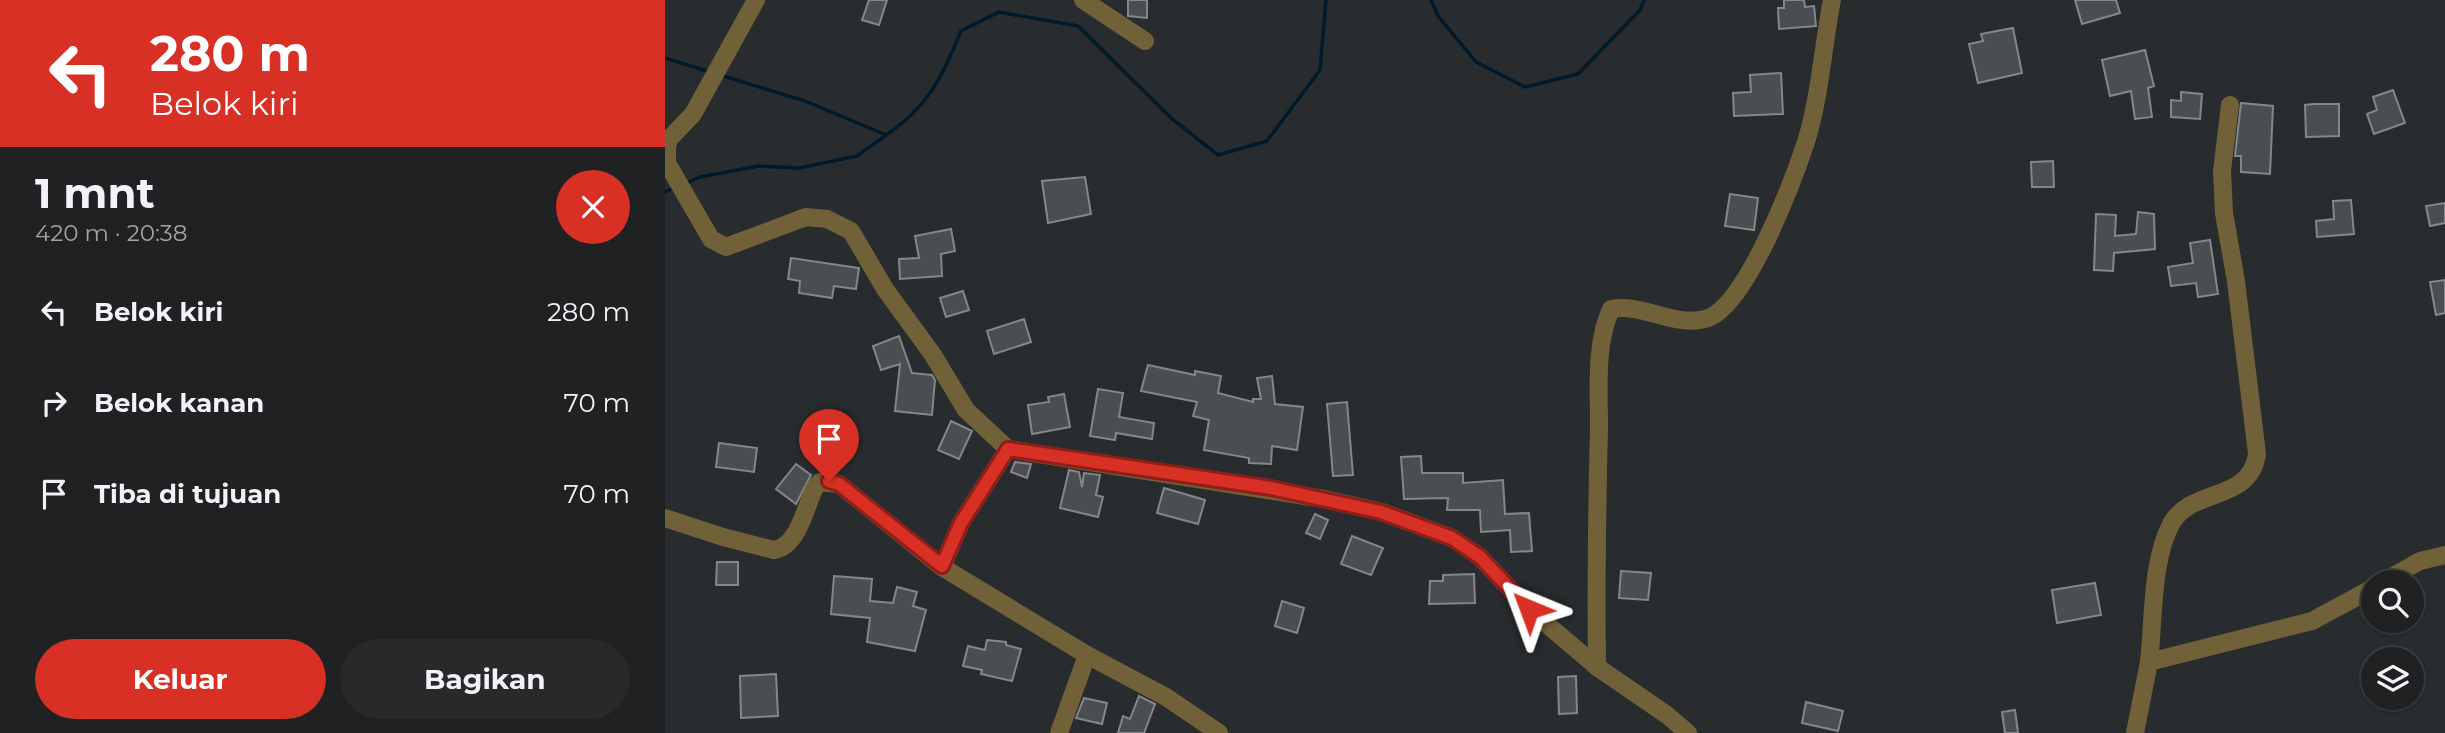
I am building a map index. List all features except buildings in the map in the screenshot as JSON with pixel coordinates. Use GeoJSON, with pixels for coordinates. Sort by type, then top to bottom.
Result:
{"type":"FeatureCollection","features":[{"type":"Feature","properties":{"kind":"street"},"geometry":{"type":"LineString","coordinates":[[757,0],[693,114],[669,139],[667,163],[711,239],[726,247],[806,217],[827,219],[851,231],[885,289],[933,355],[966,410],[1008,449],[1271,488],[1381,512],[1452,538],[1480,557],[1529,609],[1597,667],[1667,715],[1688,733]]}},
{"type":"Feature","properties":{"kind":"street"},"geometry":{"type":"LineString","coordinates":[[1083,0],[1145,41]]}},
{"type":"Feature","properties":{"kind":"street"},"geometry":{"type":"LineString","coordinates":[[1597,667],[1596,531],[1600,358],[1605,322],[1611,309],[1625,306],[1685,321],[1707,319],[1727,307],[1757,262],[1806,142],[1832,0]]}},
{"type":"Feature","properties":{"kind":"street"},"geometry":{"type":"LineString","coordinates":[[2135,733],[2149,662],[2159,571],[2171,524],[2183,510],[2240,485],[2255,464],[2257,454],[2236,281],[2224,214],[2222,171],[2229,106]]}},
{"type":"Feature","properties":{"kind":"street"},"geometry":{"type":"LineString","coordinates":[[942,566],[961,523],[1008,449]]}},
{"type":"Feature","properties":{"kind":"street"},"geometry":{"type":"LineString","coordinates":[[665,518],[774,550],[791,541],[814,489],[820,482],[839,484],[942,566],[1087,655],[1166,697],[1219,733]]}},
{"type":"Feature","properties":{"kind":"street"},"geometry":{"type":"LineString","coordinates":[[2404,570],[2420,561],[2445,555]]}},
{"type":"Feature","properties":{"kind":"street"},"geometry":{"type":"LineString","coordinates":[[2149,662],[2312,621],[2361,594]]}},
{"type":"Feature","properties":{"kind":"street"},"geometry":{"type":"LineString","coordinates":[[1059,733],[1087,655]]}},
{"type":"Feature","properties":{"kind":"waterway"},"geometry":{"type":"LineString","coordinates":[[720,75],[805,101],[886,135],[924,102],[940,76],[961,31],[999,12],[1078,26],[1171,118],[1218,155],[1267,141],[1320,70],[1326,0]]}},
{"type":"Feature","properties":{"kind":"waterway"},"geometry":{"type":"LineString","coordinates":[[1431,0],[1438,16],[1476,62],[1525,87],[1578,74],[1640,10],[1644,0]]}},
{"type":"Feature","properties":{"kind":"waterway"},"geometry":{"type":"LineString","coordinates":[[665,58],[710,72]]}},
{"type":"Feature","properties":{"kind":"waterway"},"geometry":{"type":"LineString","coordinates":[[686,183],[700,177],[759,166],[799,168],[857,156],[885,136]]}},
{"type":"Feature","properties":{"kind":"waterway"},"geometry":{"type":"LineString","coordinates":[[665,192],[676,187]]}},
{"type":"Feature","properties":{"kind":"route"},"geometry":{"type":"LineString","coordinates":[[829,481],[839,484],[942,566],[961,523],[1008,449],[1271,488],[1381,512],[1452,538],[1480,557],[1529,609]]}}]}
